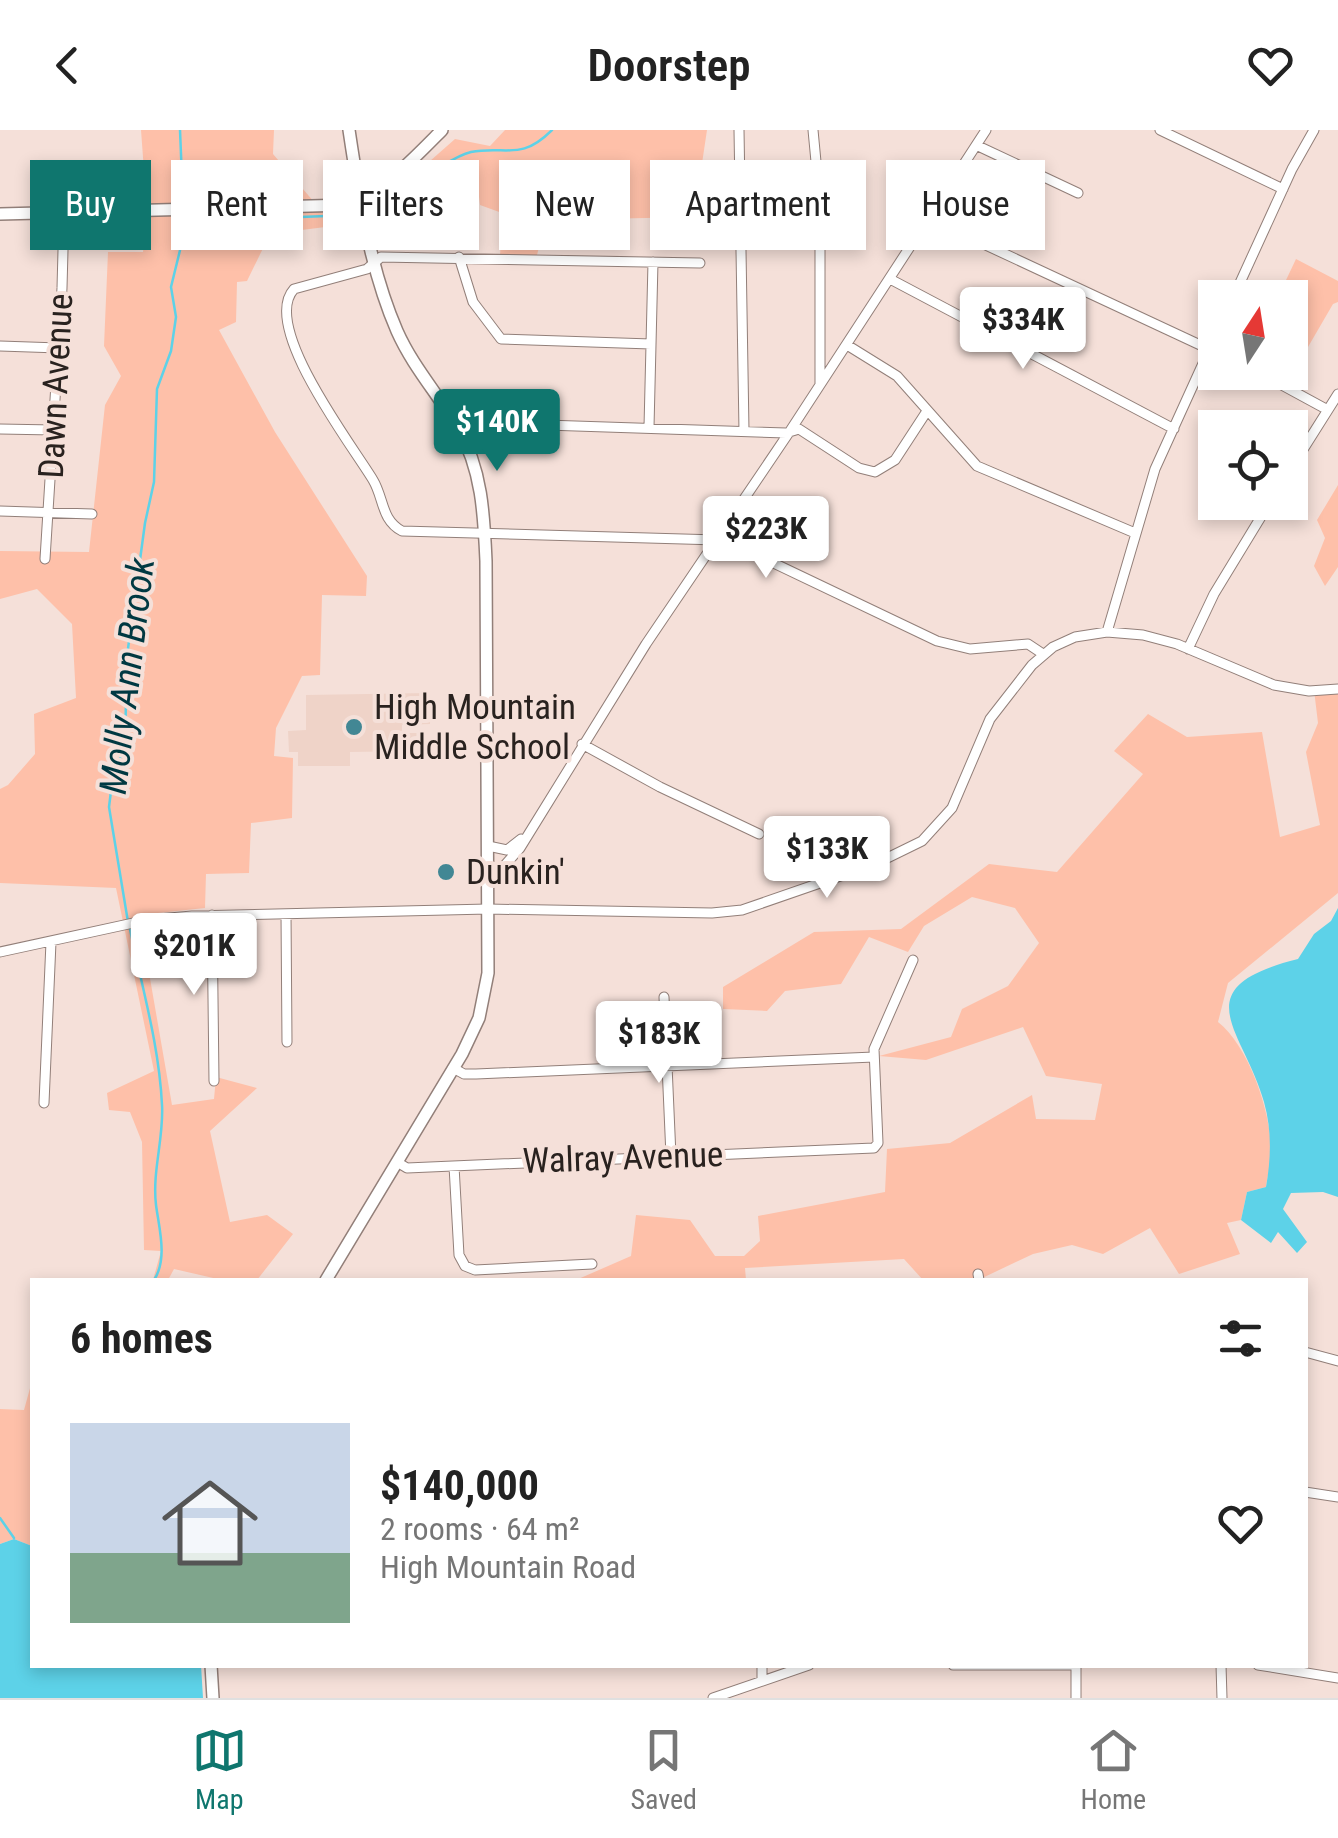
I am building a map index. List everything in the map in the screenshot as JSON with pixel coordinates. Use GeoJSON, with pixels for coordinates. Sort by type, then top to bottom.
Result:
{"type":"FeatureCollection","features":[{"type":"Feature","properties":{"kind":"street"},"geometry":{"type":"LineString","coordinates":[[350,130],[355,160]]}},
{"type":"Feature","properties":{"kind":"street"},"geometry":{"type":"LineString","coordinates":[[410,160],[442,130]]}},
{"type":"Feature","properties":{"kind":"street"},"geometry":{"type":"LineString","coordinates":[[739,130],[744,431]]}},
{"type":"Feature","properties":{"kind":"street"},"geometry":{"type":"LineString","coordinates":[[813,130],[820,204],[820,385]]}},
{"type":"Feature","properties":{"kind":"street"},"geometry":{"type":"LineString","coordinates":[[969,160],[986,130]]}},
{"type":"Feature","properties":{"kind":"street"},"geometry":{"type":"LineString","coordinates":[[1160,130],[1178,133],[1283,189]]}},
{"type":"Feature","properties":{"kind":"street"},"geometry":{"type":"LineString","coordinates":[[1241,280],[1314,130]]}},
{"type":"Feature","properties":{"kind":"street"},"geometry":{"type":"LineString","coordinates":[[978,146],[1078,193]]}},
{"type":"Feature","properties":{"kind":"street"},"geometry":{"type":"LineString","coordinates":[[151,210],[323,206]]}},
{"type":"Feature","properties":{"kind":"street"},"geometry":{"type":"LineString","coordinates":[[0,214],[30,213]]}},
{"type":"Feature","properties":{"kind":"street","name":"Dawn Avenue"},"geometry":{"type":"LineString","coordinates":[[45,559],[62,250]]}},
{"type":"Feature","properties":{"kind":"street"},"geometry":{"type":"LineString","coordinates":[[327,1278],[454,1068],[474,1031],[486,989],[489,874],[485,534],[474,467],[454,422],[407,352],[386,303],[372,250]]}},
{"type":"Feature","properties":{"kind":"street"},"geometry":{"type":"LineString","coordinates":[[489,874],[513,858],[582,744],[909,250]]}},
{"type":"Feature","properties":{"kind":"street"},"geometry":{"type":"LineString","coordinates":[[998,250],[1198,343]]}},
{"type":"Feature","properties":{"kind":"street"},"geometry":{"type":"LineString","coordinates":[[700,263],[380,257],[367,269],[298,287],[290,293],[285,310],[300,357],[328,413],[376,485],[390,523],[407,532],[718,540],[937,641],[970,649],[1028,644],[1044,654]]}},
{"type":"Feature","properties":{"kind":"street"},"geometry":{"type":"LineString","coordinates":[[459,257],[473,302],[501,339],[651,344]]}},
{"type":"Feature","properties":{"kind":"street"},"geometry":{"type":"LineString","coordinates":[[649,427],[653,262]]}},
{"type":"Feature","properties":{"kind":"street"},"geometry":{"type":"LineString","coordinates":[[890,280],[1174,429]]}},
{"type":"Feature","properties":{"kind":"street"},"geometry":{"type":"LineString","coordinates":[[847,344],[897,376],[977,466],[1134,533]]}},
{"type":"Feature","properties":{"kind":"street"},"geometry":{"type":"LineString","coordinates":[[0,346],[58,348]]}},
{"type":"Feature","properties":{"kind":"street"},"geometry":{"type":"LineString","coordinates":[[1107,632],[1155,469],[1198,379]]}},
{"type":"Feature","properties":{"kind":"street"},"geometry":{"type":"LineString","coordinates":[[1291,390],[1326,409]]}},
{"type":"Feature","properties":{"kind":"street"},"geometry":{"type":"LineString","coordinates":[[1308,440],[1338,394]]}},
{"type":"Feature","properties":{"kind":"street"},"geometry":{"type":"LineString","coordinates":[[454,422],[804,431],[859,468],[875,472],[895,460],[927,411]]}},
{"type":"Feature","properties":{"kind":"street"},"geometry":{"type":"LineString","coordinates":[[0,428],[54,430]]}},
{"type":"Feature","properties":{"kind":"street"},"geometry":{"type":"LineString","coordinates":[[0,511],[92,514]]}},
{"type":"Feature","properties":{"kind":"street"},"geometry":{"type":"LineString","coordinates":[[1188,649],[1214,594],[1259,520]]}},
{"type":"Feature","properties":{"kind":"street"},"geometry":{"type":"LineString","coordinates":[[0,952],[136,922],[212,916],[488,910],[732,912],[875,864],[922,841],[949,814],[990,719],[1032,665],[1075,637],[1107,632],[1143,635],[1274,685],[1338,690]]}},
{"type":"Feature","properties":{"kind":"street"},"geometry":{"type":"LineString","coordinates":[[582,744],[759,834]]}},
{"type":"Feature","properties":{"kind":"street"},"geometry":{"type":"LineString","coordinates":[[488,846],[507,850],[527,834]]}},
{"type":"Feature","properties":{"kind":"street"},"geometry":{"type":"LineString","coordinates":[[286,914],[287,1042]]}},
{"type":"Feature","properties":{"kind":"street"},"geometry":{"type":"LineString","coordinates":[[212,916],[214,1081]]}},
{"type":"Feature","properties":{"kind":"street"},"geometry":{"type":"LineString","coordinates":[[44,1103],[51,942]]}},
{"type":"Feature","properties":{"kind":"street"},"geometry":{"type":"LineString","coordinates":[[454,1068],[464,1074],[476,1074],[874,1058],[874,1049],[913,960]]}},
{"type":"Feature","properties":{"kind":"street"},"geometry":{"type":"LineString","coordinates":[[664,998],[670,1156]]}},
{"type":"Feature","properties":{"kind":"street","name":"Walray Avenue"},"geometry":{"type":"LineString","coordinates":[[397,1162],[406,1168],[874,1148],[878,1143],[874,1058]]}},
{"type":"Feature","properties":{"kind":"street"},"geometry":{"type":"LineString","coordinates":[[454,1166],[459,1256],[465,1266],[475,1270],[592,1264]]}},
{"type":"Feature","properties":{"kind":"street"},"geometry":{"type":"LineString","coordinates":[[1308,1353],[1338,1361]]}},
{"type":"Feature","properties":{"kind":"street"},"geometry":{"type":"LineString","coordinates":[[1308,1492],[1338,1497]]}},
{"type":"Feature","properties":{"kind":"street"},"geometry":{"type":"LineString","coordinates":[[211,1668],[213,1698]]}},
{"type":"Feature","properties":{"kind":"street"},"geometry":{"type":"LineString","coordinates":[[762,1668],[762,1681]]}},
{"type":"Feature","properties":{"kind":"street"},"geometry":{"type":"LineString","coordinates":[[712,1698],[800,1668]]}},
{"type":"Feature","properties":{"kind":"street"},"geometry":{"type":"LineString","coordinates":[[1073,1668],[1076,1698]]}},
{"type":"Feature","properties":{"kind":"street"},"geometry":{"type":"LineString","coordinates":[[1221,1668],[1222,1698]]}},
{"type":"Feature","properties":{"kind":"street"},"geometry":{"type":"LineString","coordinates":[[1276,1668],[1338,1678]]}},
{"type":"Feature","properties":{"kind":"shaded area"},"geometry":{"type":"Polygon","coordinates":[[[141,130],[274,130],[273,154],[278,160],[171,160],[171,250],[262,250],[247,281],[237,282],[236,322],[219,330],[275,432],[367,576],[366,596],[322,595],[320,675],[302,676],[276,728],[274,756],[293,758],[292,818],[251,823],[249,873],[206,874],[205,908],[139,915],[172,1105],[214,1099],[216,1077],[257,1088],[210,1131],[230,1222],[267,1215],[293,1234],[259,1278],[213,1278],[174,1269],[169,1278],[154,1278],[161,1251],[144,1250],[142,1142],[130,1112],[109,1110],[107,1093],[154,1071],[116,888],[0,883],[0,789],[35,754],[34,714],[76,698],[72,624],[37,589],[0,599],[0,551],[89,552],[105,405],[121,376],[104,346],[108,252],[151,250],[151,160],[143,160],[141,130]]]}},
{"type":"Feature","properties":{"kind":"shaded area"},"geometry":{"type":"Polygon","coordinates":[[[505,130],[707,130],[703,160],[650,160],[650,218],[630,218],[630,160],[499,160],[499,212],[480,205],[479,160],[431,160],[455,139],[490,146],[505,130]]]}},
{"type":"Feature","properties":{"kind":"shaded area"},"geometry":{"type":"Polygon","coordinates":[[[303,189],[323,212],[323,227],[303,230],[303,189]]]}},
{"type":"Feature","properties":{"kind":"shaded area"},"geometry":{"type":"Polygon","coordinates":[[[500,250],[538,250],[536,259],[500,257],[500,250]]]}},
{"type":"Feature","properties":{"kind":"shaded area"},"geometry":{"type":"Polygon","coordinates":[[[1296,259],[1338,281],[1338,302],[1333,304],[1308,347],[1308,280],[1286,280],[1296,259]]]}},
{"type":"Feature","properties":{"kind":"shaded area"},"geometry":{"type":"Polygon","coordinates":[[[1338,485],[1338,567],[1325,586],[1314,566],[1325,538],[1317,520],[1338,485]]]}},
{"type":"Feature","properties":{"kind":"shaded area"},"geometry":{"type":"Polygon","coordinates":[[[1314,690],[1338,691],[1338,893],[1228,983],[1218,1022],[1249,1064],[1271,1140],[1266,1187],[1247,1192],[1241,1220],[1227,1223],[1240,1254],[1179,1274],[1150,1228],[1103,1254],[1072,1245],[1033,1254],[982,1278],[921,1278],[904,1259],[745,1268],[746,1278],[581,1278],[631,1256],[636,1215],[690,1220],[715,1256],[744,1256],[760,1241],[758,1216],[885,1192],[887,1149],[950,1143],[1032,1095],[1036,1119],[1095,1120],[1102,1084],[1046,1076],[1023,1027],[926,1060],[879,1056],[951,1037],[962,1009],[1008,986],[1039,943],[1015,908],[972,897],[924,926],[908,952],[869,937],[841,984],[785,991],[767,1011],[723,1009],[723,987],[814,932],[901,929],[989,864],[1057,872],[1143,774],[1114,751],[1148,714],[1187,737],[1262,732],[1280,837],[1320,825],[1306,752],[1318,723],[1314,690]]]}},
{"type":"Feature","properties":{"kind":"shaded area","name":"High Mountain Middle School"},"geometry":{"type":"Polygon","coordinates":[[[429,693],[430,724],[402,725],[402,733],[417,733],[417,751],[350,752],[350,766],[298,766],[298,752],[289,752],[288,731],[306,730],[306,695],[429,693]]]}},
{"type":"Feature","properties":{"kind":"shaded area"},"geometry":{"type":"Polygon","coordinates":[[[30,1388],[30,1545],[14,1539],[0,1544],[0,1409],[24,1410],[30,1388]]]}},
{"type":"Feature","properties":{"kind":"water"},"geometry":{"type":"Polygon","coordinates":[[[1338,908],[1338,1197],[1323,1192],[1291,1193],[1283,1209],[1307,1242],[1297,1253],[1278,1232],[1271,1243],[1241,1220],[1247,1192],[1266,1187],[1270,1155],[1267,1113],[1235,1033],[1231,998],[1241,983],[1298,959],[1338,908]]]}},
{"type":"Feature","properties":{"kind":"water"},"geometry":{"type":"Polygon","coordinates":[[[14,1539],[30,1545],[30,1668],[201,1668],[203,1698],[0,1698],[0,1544],[14,1539]]]}},
{"type":"Feature","properties":{"kind":"waterway","name":"Molly Ann Brook"},"geometry":{"type":"LineString","coordinates":[[180,130],[181,160]]}},
{"type":"Feature","properties":{"kind":"waterway"},"geometry":{"type":"LineString","coordinates":[[452,160],[483,150],[522,149],[552,130]]}},
{"type":"Feature","properties":{"kind":"waterway"},"geometry":{"type":"LineString","coordinates":[[303,217],[323,216]]}},
{"type":"Feature","properties":{"kind":"waterway","name":"Molly Ann Brook"},"geometry":{"type":"LineString","coordinates":[[128,922],[109,807],[125,744],[127,656],[154,482],[157,389],[171,351],[176,317],[171,287],[180,250]]}},
{"type":"Feature","properties":{"kind":"waterway","name":"Molly Ann Brook"},"geometry":{"type":"LineString","coordinates":[[130,929],[154,1038],[162,1105],[155,1192],[162,1253],[155,1278]]}},
{"type":"Feature","properties":{"kind":"waterway"},"geometry":{"type":"LineString","coordinates":[[0,1518],[14,1538]]}},
{"type":"Feature","properties":{"kind":"place","name":"High Mountain Middle School"},"geometry":{"type":"Point","coordinates":[354,727]}},
{"type":"Feature","properties":{"kind":"place","name":"Dunkin'"},"geometry":{"type":"Point","coordinates":[446,872]}}]}
